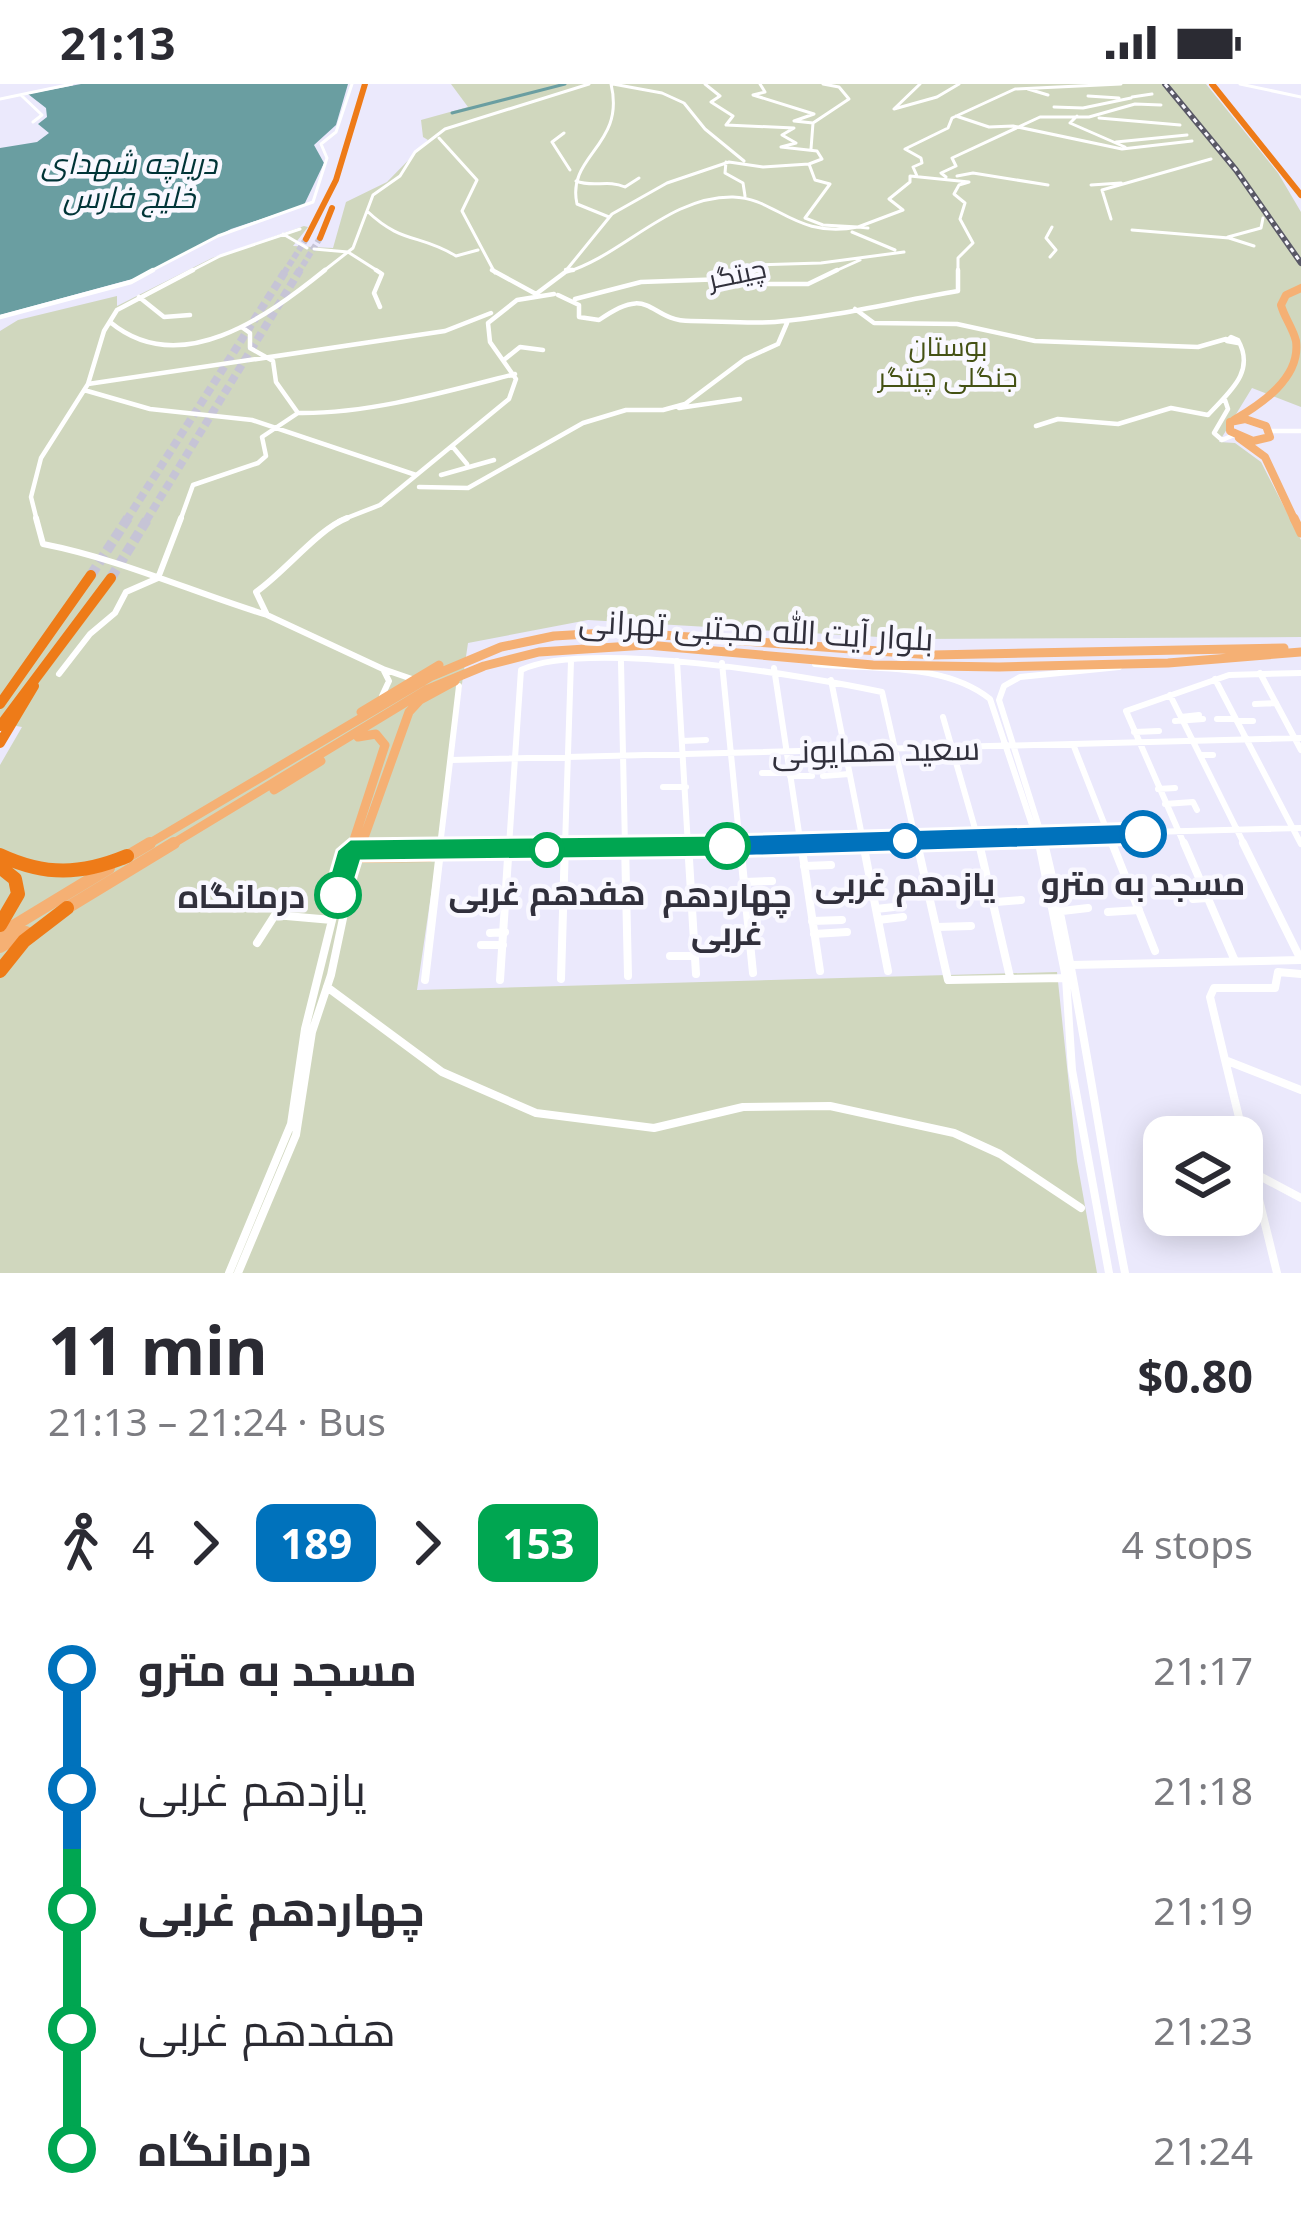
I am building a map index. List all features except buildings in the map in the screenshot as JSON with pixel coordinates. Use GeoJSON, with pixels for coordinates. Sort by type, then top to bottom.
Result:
{"type":"FeatureCollection","features":[{"type":"Feature","properties":{"kind":"highway"},"geometry":{"type":"LineString","coordinates":[[320,238],[368,84]]}},
{"type":"Feature","properties":{"kind":"highway"},"geometry":{"type":"LineString","coordinates":[[309,246],[368,84]]}},
{"type":"Feature","properties":{"kind":"highway"},"geometry":{"type":"LineString","coordinates":[[1219,85],[1301,182]]}},
{"type":"Feature","properties":{"kind":"highway"},"geometry":{"type":"LineString","coordinates":[[1219,85],[1301,195]]}},
{"type":"Feature","properties":{"kind":"highway"},"geometry":{"type":"LineString","coordinates":[[0,704],[91,575]]}},
{"type":"Feature","properties":{"kind":"highway"},"geometry":{"type":"LineString","coordinates":[[0,726],[111,578]]}},
{"type":"Feature","properties":{"kind":"highway"},"geometry":{"type":"LineString","coordinates":[[0,743],[50,657]]}},
{"type":"Feature","properties":{"kind":"highway"},"geometry":{"type":"LineString","coordinates":[[0,854],[56,876],[86,873],[128,856]]}},
{"type":"Feature","properties":{"kind":"highway"},"geometry":{"type":"LineString","coordinates":[[0,867],[13,874],[20,886],[17,905],[0,930]]}},
{"type":"Feature","properties":{"kind":"highway"},"geometry":{"type":"LineString","coordinates":[[0,970],[24,941],[67,908]]}},
{"type":"Feature","properties":{"kind":"main road"},"geometry":{"type":"LineString","coordinates":[[1301,289],[1286,295],[1281,305],[1301,346]]}},
{"type":"Feature","properties":{"kind":"main road"},"geometry":{"type":"LineString","coordinates":[[1293,330],[1297,370],[1288,382],[1228,424],[1265,457],[1301,529]]}},
{"type":"Feature","properties":{"kind":"main road"},"geometry":{"type":"LineString","coordinates":[[1301,368],[1262,406],[1269,455],[1301,529]]}},
{"type":"Feature","properties":{"kind":"main road"},"geometry":{"type":"LineString","coordinates":[[1234,420],[1269,431]]}},
{"type":"Feature","properties":{"kind":"main road"},"geometry":{"type":"LineString","coordinates":[[1237,436],[1260,441],[1269,431]]}},
{"type":"Feature","properties":{"kind":"main road","name":"بلوار آیت الله مجتبی تهرانی"},"geometry":{"type":"LineString","coordinates":[[0,930],[432,676],[501,653],[617,642],[932,655],[1301,650]]}},
{"type":"Feature","properties":{"kind":"main road","name":"بلوار آیت الله مجتبی تهرانی"},"geometry":{"type":"LineString","coordinates":[[739,647],[777,656],[869,665],[1131,664],[1301,650]]}},
{"type":"Feature","properties":{"kind":"main road"},"geometry":{"type":"LineString","coordinates":[[334,732],[412,679],[463,656],[501,653]]}},
{"type":"Feature","properties":{"kind":"main road"},"geometry":{"type":"LineString","coordinates":[[226,813],[288,783],[501,653]]}},
{"type":"Feature","properties":{"kind":"main road","name":"بلوار آیت الله مجتبی تهرانی"},"geometry":{"type":"LineString","coordinates":[[0,947],[426,689],[501,653]]}},
{"type":"Feature","properties":{"kind":"main road"},"geometry":{"type":"LineString","coordinates":[[357,851],[401,729],[421,700]]}},
{"type":"Feature","properties":{"kind":"main road"},"geometry":{"type":"LineString","coordinates":[[357,851],[385,745],[376,734],[358,737]]}},
{"type":"Feature","properties":{"kind":"main road"},"geometry":{"type":"LineString","coordinates":[[357,851],[439,851]]}},
{"type":"Feature","properties":{"kind":"main road"},"geometry":{"type":"LineString","coordinates":[[357,851],[439,851]]}},
{"type":"Feature","properties":{"kind":"street"},"geometry":{"type":"LineString","coordinates":[[0,99],[72,84]]}},
{"type":"Feature","properties":{"kind":"street"},"geometry":{"type":"LineString","coordinates":[[0,317],[131,282],[218,236],[313,202],[327,158],[321,144],[336,132],[352,84]]}},
{"type":"Feature","properties":{"kind":"street"},"geometry":{"type":"LineString","coordinates":[[110,322],[136,340],[168,345],[200,343],[243,328],[298,293],[348,252],[373,195],[406,169],[416,152],[451,126],[589,84]]}},
{"type":"Feature","properties":{"kind":"street"},"geometry":{"type":"LineString","coordinates":[[609,217],[577,204],[573,194],[613,124],[612,84],[677,99],[693,109],[711,135],[747,162]]}},
{"type":"Feature","properties":{"kind":"street"},"geometry":{"type":"LineString","coordinates":[[705,84],[720,96],[711,102],[733,116],[728,126],[794,128],[782,135],[796,143],[781,147],[795,152],[811,149]]}},
{"type":"Feature","properties":{"kind":"street"},"geometry":{"type":"LineString","coordinates":[[760,84],[765,92],[753,95],[768,104],[807,108],[814,114],[794,121],[813,123],[849,98]]}},
{"type":"Feature","properties":{"kind":"street"},"geometry":{"type":"LineString","coordinates":[[823,84],[839,87],[849,98]]}},
{"type":"Feature","properties":{"kind":"street"},"geometry":{"type":"LineString","coordinates":[[848,84],[849,98]]}},
{"type":"Feature","properties":{"kind":"street"},"geometry":{"type":"LineString","coordinates":[[920,84],[894,109],[937,98],[959,84]]}},
{"type":"Feature","properties":{"kind":"street"},"geometry":{"type":"LineString","coordinates":[[1006,92],[1007,84]]}},
{"type":"Feature","properties":{"kind":"street"},"geometry":{"type":"LineString","coordinates":[[917,176],[913,166],[922,163],[921,158],[905,149],[948,128],[949,120],[956,116],[1006,92],[1121,84]]}},
{"type":"Feature","properties":{"kind":"street"},"geometry":{"type":"LineString","coordinates":[[1240,84],[1301,95]]}},
{"type":"Feature","properties":{"kind":"street"},"geometry":{"type":"LineString","coordinates":[[1291,84],[1301,95]]}},
{"type":"Feature","properties":{"kind":"street"},"geometry":{"type":"LineString","coordinates":[[1025,88],[1048,95]]}},
{"type":"Feature","properties":{"kind":"street"},"geometry":{"type":"LineString","coordinates":[[19,94],[39,108],[41,116],[33,122]]}},
{"type":"Feature","properties":{"kind":"street"},"geometry":{"type":"LineString","coordinates":[[1054,107],[1083,108],[1152,94]]}},
{"type":"Feature","properties":{"kind":"street"},"geometry":{"type":"LineString","coordinates":[[1088,97],[1131,98]]}},
{"type":"Feature","properties":{"kind":"street"},"geometry":{"type":"LineString","coordinates":[[1089,117],[1135,104],[1162,105]]}},
{"type":"Feature","properties":{"kind":"street"},"geometry":{"type":"LineString","coordinates":[[956,116],[989,127],[1016,126],[1129,149],[1192,141]]}},
{"type":"Feature","properties":{"kind":"street"},"geometry":{"type":"LineString","coordinates":[[438,137],[477,180],[462,211],[476,224],[480,249],[493,272],[536,294],[572,299],[586,321],[603,319],[628,302],[660,308],[678,321],[788,321],[920,300],[962,287],[958,259],[973,243],[959,219],[965,203],[954,194],[959,185],[969,182],[940,175],[956,166],[952,158],[1040,118],[1077,116],[1180,125]]}},
{"type":"Feature","properties":{"kind":"street"},"geometry":{"type":"LineString","coordinates":[[1077,116],[1070,123],[1129,149]]}},
{"type":"Feature","properties":{"kind":"street"},"geometry":{"type":"LineString","coordinates":[[86,387],[454,329],[552,285],[609,217],[667,183],[725,162],[763,166],[822,159],[808,146],[813,123]]}},
{"type":"Feature","properties":{"kind":"street"},"geometry":{"type":"LineString","coordinates":[[564,133],[552,142],[570,170]]}},
{"type":"Feature","properties":{"kind":"street"},"geometry":{"type":"LineString","coordinates":[[1116,142],[1187,135]]}},
{"type":"Feature","properties":{"kind":"street"},"geometry":{"type":"LineString","coordinates":[[1111,219],[1102,190],[1211,159]]}},
{"type":"Feature","properties":{"kind":"street"},"geometry":{"type":"LineString","coordinates":[[725,162],[725,173],[743,183],[747,199]]}},
{"type":"Feature","properties":{"kind":"street"},"geometry":{"type":"LineString","coordinates":[[809,164],[815,180],[830,184],[805,218],[823,225],[868,228]]}},
{"type":"Feature","properties":{"kind":"street"},"geometry":{"type":"LineString","coordinates":[[564,273],[586,268],[686,202],[747,199],[791,221],[847,231],[868,228],[903,209],[889,199],[910,182],[908,177],[940,181],[971,172],[1048,185]]}},
{"type":"Feature","properties":{"kind":"street"},"geometry":{"type":"LineString","coordinates":[[576,182],[590,187],[608,180],[625,187],[639,178]]}},
{"type":"Feature","properties":{"kind":"street"},"geometry":{"type":"LineString","coordinates":[[1091,185],[1131,182]]}},
{"type":"Feature","properties":{"kind":"street"},"geometry":{"type":"LineString","coordinates":[[367,211],[398,238],[433,242],[455,256],[480,249]]}},
{"type":"Feature","properties":{"kind":"street"},"geometry":{"type":"LineString","coordinates":[[1228,238],[1261,228],[1263,218]]}},
{"type":"Feature","properties":{"kind":"street"},"geometry":{"type":"LineString","coordinates":[[1050,257],[1056,250],[1046,238],[1052,227]]}},
{"type":"Feature","properties":{"kind":"street"},"geometry":{"type":"LineString","coordinates":[[300,229],[229,252],[117,310],[86,387],[41,458],[32,497],[43,544],[88,551],[267,615],[412,679]]}},
{"type":"Feature","properties":{"kind":"street"},"geometry":{"type":"LineString","coordinates":[[1132,230],[1170,237],[1228,238],[1255,246]]}},
{"type":"Feature","properties":{"kind":"street","name":"چیتگر"},"geometry":{"type":"LineString","coordinates":[[572,299],[640,282],[726,279],[754,265],[904,252],[847,231]]}},
{"type":"Feature","properties":{"kind":"street"},"geometry":{"type":"LineString","coordinates":[[283,234],[297,246],[348,252],[382,274],[374,293],[380,307]]}},
{"type":"Feature","properties":{"kind":"street"},"geometry":{"type":"LineString","coordinates":[[761,284],[808,284],[873,256]]}},
{"type":"Feature","properties":{"kind":"street"},"geometry":{"type":"LineString","coordinates":[[571,264],[586,268]]}},
{"type":"Feature","properties":{"kind":"street"},"geometry":{"type":"LineString","coordinates":[[552,285],[556,294]]}},
{"type":"Feature","properties":{"kind":"street"},"geometry":{"type":"LineString","coordinates":[[136,298],[145,297],[164,316],[190,315]]}},
{"type":"Feature","properties":{"kind":"street"},"geometry":{"type":"LineString","coordinates":[[855,309],[874,323],[957,324],[1035,341],[1198,347],[1230,341],[1245,349],[1244,372],[1208,415],[1171,408],[1123,423],[1058,418],[1036,426]]}},
{"type":"Feature","properties":{"kind":"street"},"geometry":{"type":"LineString","coordinates":[[267,615],[256,592],[294,564],[336,522],[371,510],[508,399],[514,374],[488,336],[495,311]]}},
{"type":"Feature","properties":{"kind":"street"},"geometry":{"type":"LineString","coordinates":[[674,407],[701,396],[745,359],[778,344],[788,321]]}},
{"type":"Feature","properties":{"kind":"street"},"geometry":{"type":"LineString","coordinates":[[243,328],[250,333],[250,348],[270,356]]}},
{"type":"Feature","properties":{"kind":"street"},"geometry":{"type":"LineString","coordinates":[[505,359],[520,346],[543,350]]}},
{"type":"Feature","properties":{"kind":"street"},"geometry":{"type":"LineString","coordinates":[[270,356],[276,382],[298,413]]}},
{"type":"Feature","properties":{"kind":"street"},"geometry":{"type":"LineString","coordinates":[[59,674],[90,634],[115,613],[126,592],[158,578],[193,485],[263,461],[262,437],[274,427],[298,413],[351,414],[374,403],[422,398],[514,374]]}},
{"type":"Feature","properties":{"kind":"street"},"geometry":{"type":"LineString","coordinates":[[86,387],[164,411],[241,418],[416,475]]}},
{"type":"Feature","properties":{"kind":"street"},"geometry":{"type":"LineString","coordinates":[[402,487],[468,488],[583,423],[626,410],[701,408],[740,399]]}},
{"type":"Feature","properties":{"kind":"street"},"geometry":{"type":"LineString","coordinates":[[1225,400],[1229,406],[1214,433],[1222,440],[1237,436]]}},
{"type":"Feature","properties":{"kind":"street"},"geometry":{"type":"LineString","coordinates":[[1269,431],[1301,431]]}},
{"type":"Feature","properties":{"kind":"street"},"geometry":{"type":"LineString","coordinates":[[452,446],[467,464]]}},
{"type":"Feature","properties":{"kind":"street"},"geometry":{"type":"LineString","coordinates":[[441,475],[494,460]]}},
{"type":"Feature","properties":{"kind":"street"},"geometry":{"type":"LineString","coordinates":[[416,475],[419,487]]}},
{"type":"Feature","properties":{"kind":"street"},"geometry":{"type":"LineString","coordinates":[[777,656],[969,683],[990,699],[1062,911],[1086,1071],[1125,1273]]}},
{"type":"Feature","properties":{"kind":"street"},"geometry":{"type":"LineString","coordinates":[[561,979],[571,661]]}},
{"type":"Feature","properties":{"kind":"street"},"geometry":{"type":"LineString","coordinates":[[500,980],[521,670],[528,665],[571,661],[775,668],[882,692],[948,980],[1066,978]]}},
{"type":"Feature","properties":{"kind":"street"},"geometry":{"type":"LineString","coordinates":[[621,661],[628,976]]}},
{"type":"Feature","properties":{"kind":"street"},"geometry":{"type":"LineString","coordinates":[[677,662],[696,974]]}},
{"type":"Feature","properties":{"kind":"street"},"geometry":{"type":"LineString","coordinates":[[722,663],[753,973]]}},
{"type":"Feature","properties":{"kind":"street"},"geometry":{"type":"LineString","coordinates":[[1009,745],[999,693],[1010,681],[1094,674],[1131,664]]}},
{"type":"Feature","properties":{"kind":"street"},"geometry":{"type":"LineString","coordinates":[[775,668],[820,971]]}},
{"type":"Feature","properties":{"kind":"street"},"geometry":{"type":"LineString","coordinates":[[382,696],[389,680],[383,669]]}},
{"type":"Feature","properties":{"kind":"street"},"geometry":{"type":"LineString","coordinates":[[1235,961],[1126,711],[1215,680],[1259,672],[1301,673]]}},
{"type":"Feature","properties":{"kind":"street"},"geometry":{"type":"LineString","coordinates":[[1259,672],[1301,749]]}},
{"type":"Feature","properties":{"kind":"street"},"geometry":{"type":"LineString","coordinates":[[832,680],[888,970]]}},
{"type":"Feature","properties":{"kind":"street"},"geometry":{"type":"LineString","coordinates":[[1215,680],[1297,828],[1301,844]]}},
{"type":"Feature","properties":{"kind":"street"},"geometry":{"type":"LineString","coordinates":[[425,980],[459,686]]}},
{"type":"Feature","properties":{"kind":"street"},"geometry":{"type":"LineString","coordinates":[[1069,965],[1301,960],[1170,695]]}},
{"type":"Feature","properties":{"kind":"street"},"geometry":{"type":"LineString","coordinates":[[1255,704],[1276,703]]}},
{"type":"Feature","properties":{"kind":"street"},"geometry":{"type":"LineString","coordinates":[[943,717],[996,902],[1010,976]]}},
{"type":"Feature","properties":{"kind":"street"},"geometry":{"type":"LineString","coordinates":[[1180,723],[1201,717]]}},
{"type":"Feature","properties":{"kind":"street"},"geometry":{"type":"LineString","coordinates":[[1217,719],[1253,721]]}},
{"type":"Feature","properties":{"kind":"street"},"geometry":{"type":"LineString","coordinates":[[1134,732],[1159,731]]}},
{"type":"Feature","properties":{"kind":"street","name":"سعید همایونی"},"geometry":{"type":"LineString","coordinates":[[451,760],[1298,738]]}},
{"type":"Feature","properties":{"kind":"street"},"geometry":{"type":"LineString","coordinates":[[682,741],[706,740]]}},
{"type":"Feature","properties":{"kind":"street"},"geometry":{"type":"LineString","coordinates":[[1073,743],[1155,951]]}},
{"type":"Feature","properties":{"kind":"street"},"geometry":{"type":"LineString","coordinates":[[1200,755],[1214,755]]}},
{"type":"Feature","properties":{"kind":"street"},"geometry":{"type":"LineString","coordinates":[[762,772],[812,776]]}},
{"type":"Feature","properties":{"kind":"street"},"geometry":{"type":"LineString","coordinates":[[823,776],[849,774]]}},
{"type":"Feature","properties":{"kind":"street"},"geometry":{"type":"LineString","coordinates":[[663,787],[686,788]]}},
{"type":"Feature","properties":{"kind":"street"},"geometry":{"type":"LineString","coordinates":[[1158,789],[1175,788]]}},
{"type":"Feature","properties":{"kind":"street"},"geometry":{"type":"LineString","coordinates":[[1165,804],[1192,802],[1197,810]]}},
{"type":"Feature","properties":{"kind":"street"},"geometry":{"type":"LineString","coordinates":[[439,851],[1297,828]]}},
{"type":"Feature","properties":{"kind":"street"},"geometry":{"type":"LineString","coordinates":[[1040,837],[1069,965],[1072,1070],[1109,1273]]}},
{"type":"Feature","properties":{"kind":"street"},"geometry":{"type":"LineString","coordinates":[[238,1273],[288,1161],[312,1032],[327,987],[357,851]]}},
{"type":"Feature","properties":{"kind":"street"},"geometry":{"type":"LineString","coordinates":[[229,1273],[291,1124],[305,1029],[332,920],[357,851]]}},
{"type":"Feature","properties":{"kind":"street"},"geometry":{"type":"LineString","coordinates":[[804,866],[831,865]]}},
{"type":"Feature","properties":{"kind":"street"},"geometry":{"type":"LineString","coordinates":[[745,882],[772,881]]}},
{"type":"Feature","properties":{"kind":"street"},"geometry":{"type":"LineString","coordinates":[[928,887],[949,887]]}},
{"type":"Feature","properties":{"kind":"street"},"geometry":{"type":"LineString","coordinates":[[1191,895],[1205,895]]}},
{"type":"Feature","properties":{"kind":"street"},"geometry":{"type":"LineString","coordinates":[[996,902],[1021,900]]}},
{"type":"Feature","properties":{"kind":"street"},"geometry":{"type":"LineString","coordinates":[[876,909],[903,906]]}},
{"type":"Feature","properties":{"kind":"street"},"geometry":{"type":"LineString","coordinates":[[747,909],[773,907]]}},
{"type":"Feature","properties":{"kind":"street"},"geometry":{"type":"LineString","coordinates":[[1062,911],[1088,908]]}},
{"type":"Feature","properties":{"kind":"street"},"geometry":{"type":"LineString","coordinates":[[1108,912],[1139,910]]}},
{"type":"Feature","properties":{"kind":"street"},"geometry":{"type":"LineString","coordinates":[[257,943],[275,915],[332,920]]}},
{"type":"Feature","properties":{"kind":"street"},"geometry":{"type":"LineString","coordinates":[[878,920],[904,917]]}},
{"type":"Feature","properties":{"kind":"street"},"geometry":{"type":"LineString","coordinates":[[812,921],[842,920]]}},
{"type":"Feature","properties":{"kind":"street"},"geometry":{"type":"LineString","coordinates":[[937,927],[971,926]]}},
{"type":"Feature","properties":{"kind":"street"},"geometry":{"type":"LineString","coordinates":[[490,933],[505,932]]}},
{"type":"Feature","properties":{"kind":"street"},"geometry":{"type":"LineString","coordinates":[[814,934],[847,932]]}},
{"type":"Feature","properties":{"kind":"street"},"geometry":{"type":"LineString","coordinates":[[481,946],[503,945]]}},
{"type":"Feature","properties":{"kind":"street"},"geometry":{"type":"LineString","coordinates":[[670,956],[695,956]]}},
{"type":"Feature","properties":{"kind":"street"},"geometry":{"type":"LineString","coordinates":[[1238,1116],[1210,997],[1214,988],[1275,988],[1279,972],[1301,974]]}},
{"type":"Feature","properties":{"kind":"street"},"geometry":{"type":"LineString","coordinates":[[327,987],[442,1072],[536,1113],[654,1128],[743,1107],[830,1106],[954,1133],[1000,1154],[1081,1208]]}},
{"type":"Feature","properties":{"kind":"street"},"geometry":{"type":"LineString","coordinates":[[1225,1060],[1301,1090]]}},
{"type":"Feature","properties":{"kind":"street"},"geometry":{"type":"LineString","coordinates":[[1263,1178],[1301,1198]]}},
{"type":"Feature","properties":{"kind":"street"},"geometry":{"type":"LineString","coordinates":[[1263,1216],[1277,1273]]}},
{"type":"Feature","properties":{"kind":"green space","name":"بوستان جنگلی چیتگر"},"geometry":{"type":"Polygon","coordinates":[[[451,84],[1206,84],[1278,173],[1301,212],[1301,407],[1252,388],[1219,442],[1235,443],[1261,462],[1301,540],[1301,637],[914,639],[588,620],[468,643],[417,990],[1057,972],[1077,1161],[1097,1273],[0,1273],[0,765],[22,727],[0,723],[0,331],[18,320],[117,296],[117,306],[212,258],[304,226],[308,227],[293,246],[333,248],[346,202],[387,182],[428,140],[423,137],[421,120],[468,107],[451,84]]]}},
{"type":"Feature","properties":{"kind":"water","name":"دریاچه شهدای خلیج فارس"},"geometry":{"type":"Polygon","coordinates":[[[81,84],[348,84],[336,125],[314,145],[324,163],[304,205],[231,229],[136,278],[0,315],[0,148],[37,142],[49,133],[38,124],[47,117],[46,108],[28,94],[81,84]]]}},
{"type":"Feature","properties":{"kind":"waterway"},"geometry":{"type":"LineString","coordinates":[[452,113],[565,84]]}},
{"type":"Feature","properties":{"kind":"tunnel"},"geometry":{"type":"LineString","coordinates":[[298,273],[320,238]]}},
{"type":"Feature","properties":{"kind":"tunnel"},"geometry":{"type":"LineString","coordinates":[[284,273],[306,239]]}},
{"type":"Feature","properties":{"kind":"tunnel"},"geometry":{"type":"LineString","coordinates":[[126,521],[286,270]]}},
{"type":"Feature","properties":{"kind":"tunnel"},"geometry":{"type":"LineString","coordinates":[[146,521],[300,270]]}},
{"type":"Feature","properties":{"kind":"tunnel"},"geometry":{"type":"LineString","coordinates":[[91,575],[128,518]]}},
{"type":"Feature","properties":{"kind":"tunnel"},"geometry":{"type":"LineString","coordinates":[[111,578],[148,518]]}},
{"type":"Feature","properties":{"kind":"railway"},"geometry":{"type":"LineString","coordinates":[[1165,84],[1236,170],[1301,263]]}},
{"type":"Feature","properties":{"kind":"bus line","name":"189"},"geometry":{"type":"LineString","coordinates":[[727,846],[1143,834]]}},
{"type":"Feature","properties":{"kind":"bus line","name":"153"},"geometry":{"type":"LineString","coordinates":[[338,895],[350,850],[727,846]]}},
{"type":"Feature","properties":{"kind":"place","name":"مسجد به مترو"},"geometry":{"type":"Point","coordinates":[1143,834]}},
{"type":"Feature","properties":{"kind":"place","name":"یازدهم غربی"},"geometry":{"type":"Point","coordinates":[905,841]}},
{"type":"Feature","properties":{"kind":"place","name":"چهاردهم غربی"},"geometry":{"type":"Point","coordinates":[727,846]}},
{"type":"Feature","properties":{"kind":"place","name":"هفدهم غربی"},"geometry":{"type":"Point","coordinates":[547,850]}},
{"type":"Feature","properties":{"kind":"place","name":"درمانگاه"},"geometry":{"type":"Point","coordinates":[338,895]}}]}
